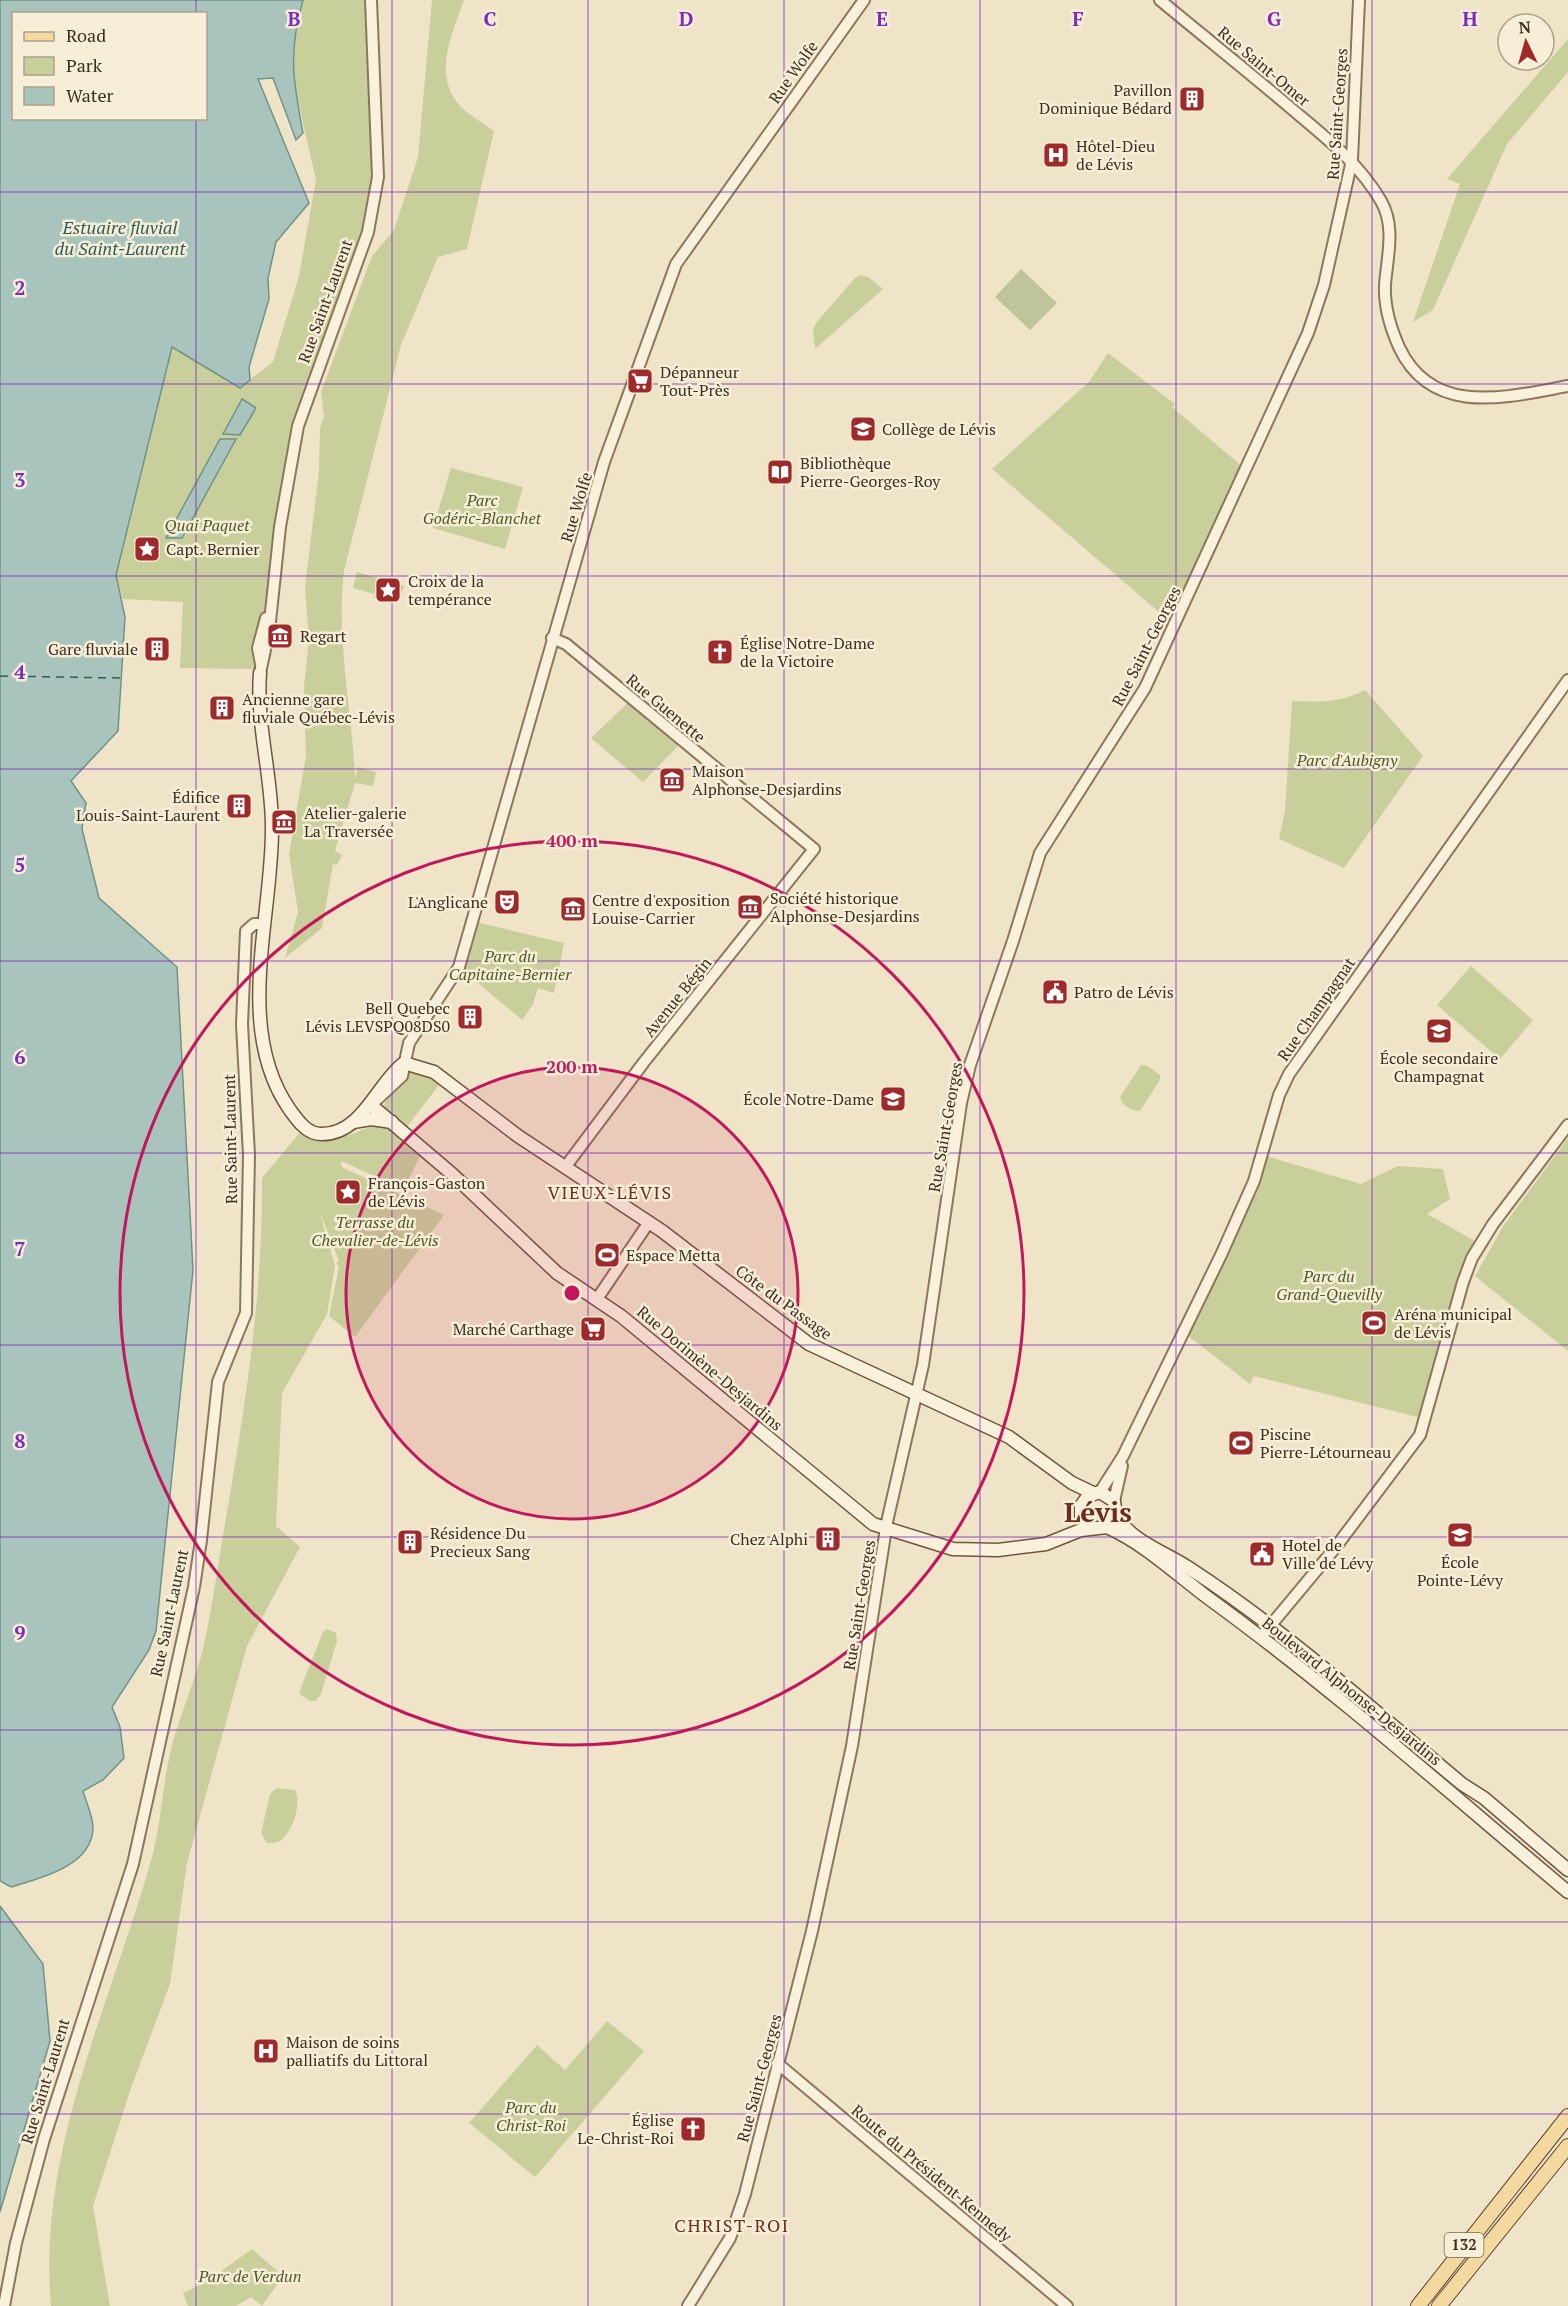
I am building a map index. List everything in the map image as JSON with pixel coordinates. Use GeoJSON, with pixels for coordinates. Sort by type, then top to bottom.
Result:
{"type":"FeatureCollection","features":[{"type":"Feature","properties":{"kind":"main road","name":"Rue Saint-Laurent"},"geometry":{"type":"LineString","coordinates":[[261,670],[261,721],[272,801],[270,872],[262,924],[259,969],[266,1052],[279,1091],[297,1120],[316,1134],[332,1133],[351,1122]]}},
{"type":"Feature","properties":{"kind":"main road","name":"Côte du Passage"},"geometry":{"type":"LineString","coordinates":[[404,1063],[434,1072],[518,1136],[649,1222],[809,1344],[853,1366],[917,1392]]}},
{"type":"Feature","properties":{"kind":"main road"},"geometry":{"type":"LineString","coordinates":[[351,1122],[371,1105],[388,1076],[404,1063]]}},
{"type":"Feature","properties":{"kind":"main road","name":"Rue Dorimène-Desjardins"},"geometry":{"type":"LineString","coordinates":[[371,1105],[393,1122],[557,1273],[597,1299],[873,1524],[963,1551],[1046,1544],[1071,1533],[1093,1528]]}},
{"type":"Feature","properties":{"kind":"main road"},"geometry":{"type":"LineString","coordinates":[[351,1122],[371,1119],[393,1122]]}},
{"type":"Feature","properties":{"kind":"main road"},"geometry":{"type":"LineString","coordinates":[[917,1392],[1017,1441],[1072,1483],[1114,1501],[1116,1515],[1107,1527],[1093,1528],[1081,1518],[1081,1506],[1077,1496],[987,1428]]}},
{"type":"Feature","properties":{"kind":"main road"},"geometry":{"type":"LineString","coordinates":[[1081,1506],[1097,1493]]}},
{"type":"Feature","properties":{"kind":"main road","name":"Boulevard Alphonse-Desjardins"},"geometry":{"type":"LineString","coordinates":[[1116,1515],[1124,1526],[1137,1537],[1199,1574],[1271,1625],[1462,1784],[1484,1798],[1568,1870]]}},
{"type":"Feature","properties":{"kind":"main road","name":"Boulevard Alphonse-Desjardins"},"geometry":{"type":"LineString","coordinates":[[1107,1527],[1143,1549],[1261,1637],[1377,1729],[1568,1892]]}},
{"type":"Feature","properties":{"kind":"main road","name":"132"},"geometry":{"type":"LineString","coordinates":[[1418,2306],[1568,2116]]}},
{"type":"Feature","properties":{"kind":"main road","name":"132"},"geometry":{"type":"LineString","coordinates":[[1440,2306],[1568,2146]]}},
{"type":"Feature","properties":{"kind":"street","name":"Rue Saint-Laurent"},"geometry":{"type":"LineString","coordinates":[[261,670],[269,631],[282,516],[298,426],[365,241],[375,201],[378,165],[371,0]]}},
{"type":"Feature","properties":{"kind":"street","name":"Rue Wolfe"},"geometry":{"type":"LineString","coordinates":[[404,1063],[409,1043],[459,967],[604,462],[676,264],[864,0]]}},
{"type":"Feature","properties":{"kind":"street","name":"Rue Saint-Omer"},"geometry":{"type":"LineString","coordinates":[[1160,0],[1352,160],[1381,201],[1390,227],[1385,286],[1388,316],[1401,352],[1417,374],[1438,388],[1467,397],[1511,397],[1568,386]]}},
{"type":"Feature","properties":{"kind":"street","name":"Rue Saint-Georges"},"geometry":{"type":"LineString","coordinates":[[688,2306],[733,2229],[745,2194],[817,1909],[852,1746],[886,1529],[917,1392],[966,1081],[1040,853],[1145,688],[1308,333],[1324,285],[1346,198],[1352,160],[1359,0]]}},
{"type":"Feature","properties":{"kind":"street"},"geometry":{"type":"LineString","coordinates":[[1346,198],[1359,184],[1368,187],[1381,201]]}},
{"type":"Feature","properties":{"kind":"street","name":"Rue Guenette"},"geometry":{"type":"LineString","coordinates":[[552,638],[566,644],[814,849]]}},
{"type":"Feature","properties":{"kind":"street","name":"Rue Champagnat"},"geometry":{"type":"LineString","coordinates":[[1097,1493],[1123,1456],[1254,1181],[1279,1095],[1289,1074],[1568,680]]}},
{"type":"Feature","properties":{"kind":"street","name":"Avenue Bégin"},"geometry":{"type":"LineString","coordinates":[[566,1166],[644,1062],[814,849]]}},
{"type":"Feature","properties":{"kind":"street","name":"Rue Saint-Laurent"},"geometry":{"type":"LineString","coordinates":[[4,2306],[16,2243],[44,2139],[132,1864],[194,1587],[218,1382],[246,1313],[249,1155],[242,1024],[243,967],[246,931],[250,925],[262,924]]}},
{"type":"Feature","properties":{"kind":"street"},"geometry":{"type":"LineString","coordinates":[[1261,1637],[1335,1548],[1416,1441],[1425,1419],[1463,1282],[1472,1258],[1493,1224],[1568,1125]]}},
{"type":"Feature","properties":{"kind":"street"},"geometry":{"type":"LineString","coordinates":[[597,1299],[649,1222]]}},
{"type":"Feature","properties":{"kind":"street","name":"Rue Champagnat"},"geometry":{"type":"LineString","coordinates":[[1114,1501],[1123,1456]]}},
{"type":"Feature","properties":{"kind":"street","name":"Route du Président-Kennedy"},"geometry":{"type":"LineString","coordinates":[[777,2063],[1067,2306]]}},
{"type":"Feature","properties":{"kind":"green space","name":"Quai Paquet"},"geometry":{"type":"Polygon","coordinates":[[[303,0],[371,0],[377,189],[304,425],[287,505],[263,669],[180,668],[183,602],[123,599],[116,575],[172,346],[240,387],[273,362],[299,276],[316,180],[292,75],[297,23],[303,0]]]}},
{"type":"Feature","properties":{"kind":"green space"},"geometry":{"type":"Polygon","coordinates":[[[432,0],[464,0],[447,54],[447,81],[460,106],[494,131],[467,249],[438,257],[401,345],[344,571],[343,649],[355,779],[358,767],[376,772],[373,786],[355,783],[335,851],[342,855],[337,865],[333,864],[322,928],[285,958],[298,912],[289,854],[306,756],[304,687],[309,640],[305,587],[319,471],[320,428],[324,417],[321,392],[372,256],[394,230],[418,157],[432,0]]]}},
{"type":"Feature","properties":{"kind":"green space"},"geometry":{"type":"Polygon","coordinates":[[[1568,39],[1568,72],[1507,144],[1433,310],[1413,322],[1460,184],[1447,179],[1539,72],[1556,72],[1556,53],[1568,39]]]}},
{"type":"Feature","properties":{"kind":"green space"},"geometry":{"type":"Polygon","coordinates":[[[1021,269],[1057,303],[1030,330],[995,297],[1021,269]]]}},
{"type":"Feature","properties":{"kind":"green space"},"geometry":{"type":"Polygon","coordinates":[[[860,275],[868,277],[883,289],[815,349],[813,329],[816,323],[860,275]]]}},
{"type":"Feature","properties":{"kind":"green space"},"geometry":{"type":"Polygon","coordinates":[[[1108,353],[1175,404],[1172,407],[1243,467],[1173,624],[992,469],[1089,382],[1108,353]]]}},
{"type":"Feature","properties":{"kind":"green space","name":"Parc Godéric-Blanchet"},"geometry":{"type":"Polygon","coordinates":[[[451,468],[523,487],[505,549],[433,528],[451,468]]]}},
{"type":"Feature","properties":{"kind":"green space"},"geometry":{"type":"Polygon","coordinates":[[[357,572],[404,586],[399,601],[353,588],[357,572]]]}},
{"type":"Feature","properties":{"kind":"green space","name":"Parc d'Aubigny"},"geometry":{"type":"Polygon","coordinates":[[[1365,690],[1423,756],[1344,868],[1279,839],[1285,811],[1292,701],[1338,699],[1365,690]]]}},
{"type":"Feature","properties":{"kind":"green space"},"geometry":{"type":"Polygon","coordinates":[[[632,699],[682,742],[643,782],[591,738],[632,699]]]}},
{"type":"Feature","properties":{"kind":"green space","name":"Parc du Capitaine-Bernier"},"geometry":{"type":"Polygon","coordinates":[[[476,922],[564,943],[554,993],[538,988],[533,1004],[522,1020],[459,967],[476,922]]]}},
{"type":"Feature","properties":{"kind":"green space"},"geometry":{"type":"Polygon","coordinates":[[[1471,966],[1533,1020],[1500,1059],[1437,1005],[1471,966]]]}},
{"type":"Feature","properties":{"kind":"green space"},"geometry":{"type":"Polygon","coordinates":[[[1141,1065],[1146,1065],[1160,1075],[1160,1080],[1140,1111],[1137,1111],[1127,1107],[1120,1097],[1141,1065]]]}},
{"type":"Feature","properties":{"kind":"green space"},"geometry":{"type":"Polygon","coordinates":[[[410,1068],[442,1081],[406,1128],[384,1106],[387,1099],[405,1080],[410,1068]]]}},
{"type":"Feature","properties":{"kind":"green space","name":"Terrasse du Chevalier-de-Lévis"},"geometry":{"type":"Polygon","coordinates":[[[376,1124],[388,1125],[421,1154],[404,1190],[341,1161],[342,1167],[444,1215],[355,1337],[329,1316],[339,1267],[336,1263],[339,1261],[319,1210],[335,1266],[327,1314],[282,1393],[276,1526],[300,1547],[247,1646],[187,1863],[170,1984],[131,2088],[93,2206],[110,2306],[51,2306],[50,2248],[55,2191],[66,2134],[98,2023],[152,1857],[170,1754],[203,1649],[210,1615],[241,1429],[252,1346],[260,1262],[262,1178],[302,1130],[322,1137],[339,1138],[376,1124]]]}},
{"type":"Feature","properties":{"kind":"green space"},"geometry":{"type":"Polygon","coordinates":[[[1568,1138],[1568,1351],[1475,1276],[1504,1225],[1568,1138]]]}},
{"type":"Feature","properties":{"kind":"green space","name":"Parc du Grand-Quevilly"},"geometry":{"type":"Polygon","coordinates":[[[1262,1155],[1361,1184],[1398,1166],[1443,1169],[1450,1199],[1427,1214],[1480,1244],[1425,1419],[1254,1376],[1250,1384],[1182,1331],[1262,1155]]]}},
{"type":"Feature","properties":{"kind":"green space"},"geometry":{"type":"Polygon","coordinates":[[[327,1629],[336,1633],[337,1641],[321,1694],[316,1701],[310,1701],[300,1694],[300,1690],[323,1632],[327,1629]]]}},
{"type":"Feature","properties":{"kind":"green space"},"geometry":{"type":"Polygon","coordinates":[[[277,1788],[295,1790],[297,1809],[293,1823],[285,1836],[278,1842],[267,1843],[261,1833],[270,1794],[277,1788]]]}},
{"type":"Feature","properties":{"kind":"green space","name":"Parc du Christ-Roi"},"geometry":{"type":"Polygon","coordinates":[[[607,2021],[644,2051],[535,2177],[469,2123],[537,2045],[565,2070],[607,2021]]]}},
{"type":"Feature","properties":{"kind":"green space","name":"Parc de Verdun"},"geometry":{"type":"Polygon","coordinates":[[[252,2249],[283,2276],[262,2306],[251,2297],[236,2306],[188,2306],[183,2293],[203,2284],[252,2249]]]}},
{"type":"Feature","properties":{"kind":"water","name":"Estuaire fluvial du Saint-Laurent"},"geometry":{"type":"Polygon","coordinates":[[[0,0],[303,0],[295,35],[294,66],[303,133],[296,140],[273,78],[258,79],[309,203],[276,242],[268,278],[269,299],[249,367],[250,380],[240,388],[172,347],[116,575],[125,617],[118,731],[71,781],[86,803],[82,829],[99,898],[177,967],[193,1270],[156,1631],[149,1650],[112,1707],[120,1727],[124,1758],[103,1780],[83,1791],[93,1823],[90,1841],[84,1852],[63,1868],[11,1887],[0,1881],[0,0]]]}},
{"type":"Feature","properties":{"kind":"water"},"geometry":{"type":"Polygon","coordinates":[[[242,399],[256,408],[240,435],[223,434],[242,399]]]}},
{"type":"Feature","properties":{"kind":"water"},"geometry":{"type":"Polygon","coordinates":[[[220,439],[236,439],[182,538],[166,538],[220,439]]]}},
{"type":"Feature","properties":{"kind":"water"},"geometry":{"type":"Polygon","coordinates":[[[0,1906],[43,1964],[50,2041],[0,2212],[0,1906]]]}},
{"type":"Feature","properties":{"kind":"ferry route"},"geometry":{"type":"LineString","coordinates":[[0,676],[120,678]]}},
{"type":"Feature","properties":{"kind":"place","name":"Pavillon Dominique Bédard"},"geometry":{"type":"Point","coordinates":[1192,99]}},
{"type":"Feature","properties":{"kind":"place","name":"Hôtel-Dieu de Lévis"},"geometry":{"type":"Point","coordinates":[1056,155]}},
{"type":"Feature","properties":{"kind":"place","name":"Dépanneur Tout-Près"},"geometry":{"type":"Point","coordinates":[640,381]}},
{"type":"Feature","properties":{"kind":"place","name":"Collège de Lévis"},"geometry":{"type":"Point","coordinates":[863,429]}},
{"type":"Feature","properties":{"kind":"place","name":"Bibliothèque Pierre-Georges-Roy"},"geometry":{"type":"Point","coordinates":[780,472]}},
{"type":"Feature","properties":{"kind":"place","name":"Capt. Bernier"},"geometry":{"type":"Point","coordinates":[147,549]}},
{"type":"Feature","properties":{"kind":"place","name":"Croix de la tempérance"},"geometry":{"type":"Point","coordinates":[388,590]}},
{"type":"Feature","properties":{"kind":"place","name":"Regart"},"geometry":{"type":"Point","coordinates":[280,636]}},
{"type":"Feature","properties":{"kind":"place","name":"Gare fluviale"},"geometry":{"type":"Point","coordinates":[157,649]}},
{"type":"Feature","properties":{"kind":"place","name":"Église Notre-Dame de la Victoire"},"geometry":{"type":"Point","coordinates":[720,652]}},
{"type":"Feature","properties":{"kind":"place","name":"Ancienne gare fluviale Québec-Lévis"},"geometry":{"type":"Point","coordinates":[222,708]}},
{"type":"Feature","properties":{"kind":"place","name":"Maison Alphonse-Desjardins"},"geometry":{"type":"Point","coordinates":[672,780]}},
{"type":"Feature","properties":{"kind":"place","name":"Édifice Louis-Saint-Laurent"},"geometry":{"type":"Point","coordinates":[239,806]}},
{"type":"Feature","properties":{"kind":"place","name":"Atelier-galerie La Traversée"},"geometry":{"type":"Point","coordinates":[284,822]}},
{"type":"Feature","properties":{"kind":"place","name":"L'Anglicane"},"geometry":{"type":"Point","coordinates":[507,902]}},
{"type":"Feature","properties":{"kind":"place","name":"Société historique Alphonse-Desjardins"},"geometry":{"type":"Point","coordinates":[750,907]}},
{"type":"Feature","properties":{"kind":"place","name":"Centre d'exposition Louise-Carrier"},"geometry":{"type":"Point","coordinates":[573,909]}},
{"type":"Feature","properties":{"kind":"place","name":"Patro de Lévis"},"geometry":{"type":"Point","coordinates":[1055,992]}},
{"type":"Feature","properties":{"kind":"place","name":"Bell Quebec Lévis LEVSPQ08DS0"},"geometry":{"type":"Point","coordinates":[470,1017]}},
{"type":"Feature","properties":{"kind":"place","name":"École secondaire Champagnat"},"geometry":{"type":"Point","coordinates":[1439,1031]}},
{"type":"Feature","properties":{"kind":"place","name":"École Notre-Dame"},"geometry":{"type":"Point","coordinates":[893,1099]}},
{"type":"Feature","properties":{"kind":"place","name":"François-Gaston de Lévis"},"geometry":{"type":"Point","coordinates":[348,1192]}},
{"type":"Feature","properties":{"kind":"place","name":"Espace Metta"},"geometry":{"type":"Point","coordinates":[607,1255]}},
{"type":"Feature","properties":{"kind":"place","name":"Aréna municipal de Lévis"},"geometry":{"type":"Point","coordinates":[1374,1323]}},
{"type":"Feature","properties":{"kind":"place","name":"Marché Carthage"},"geometry":{"type":"Point","coordinates":[593,1329]}},
{"type":"Feature","properties":{"kind":"place","name":"Piscine Pierre-Létourneau"},"geometry":{"type":"Point","coordinates":[1241,1443]}},
{"type":"Feature","properties":{"kind":"place","name":"École Pointe-Lévy"},"geometry":{"type":"Point","coordinates":[1460,1535]}},
{"type":"Feature","properties":{"kind":"place","name":"Chez Alphi"},"geometry":{"type":"Point","coordinates":[828,1539]}},
{"type":"Feature","properties":{"kind":"place","name":"Résidence Du Precieux Sang"},"geometry":{"type":"Point","coordinates":[410,1542]}},
{"type":"Feature","properties":{"kind":"place","name":"Hotel de Ville de Lévy"},"geometry":{"type":"Point","coordinates":[1262,1554]}},
{"type":"Feature","properties":{"kind":"place","name":"Maison de soins palliatifs du Littoral"},"geometry":{"type":"Point","coordinates":[266,2051]}},
{"type":"Feature","properties":{"kind":"place","name":"Église Le-Christ-Roi"},"geometry":{"type":"Point","coordinates":[693,2129]}},
{"type":"Feature","properties":{"kind":"district","name":"VIEUX-LÉVIS"},"geometry":{"type":"Point","coordinates":[610,1193]}},
{"type":"Feature","properties":{"kind":"district","name":"Lévis"},"geometry":{"type":"Point","coordinates":[1098,1512]}},
{"type":"Feature","properties":{"kind":"district","name":"CHRIST-ROI"},"geometry":{"type":"Point","coordinates":[732,2226]}}]}
